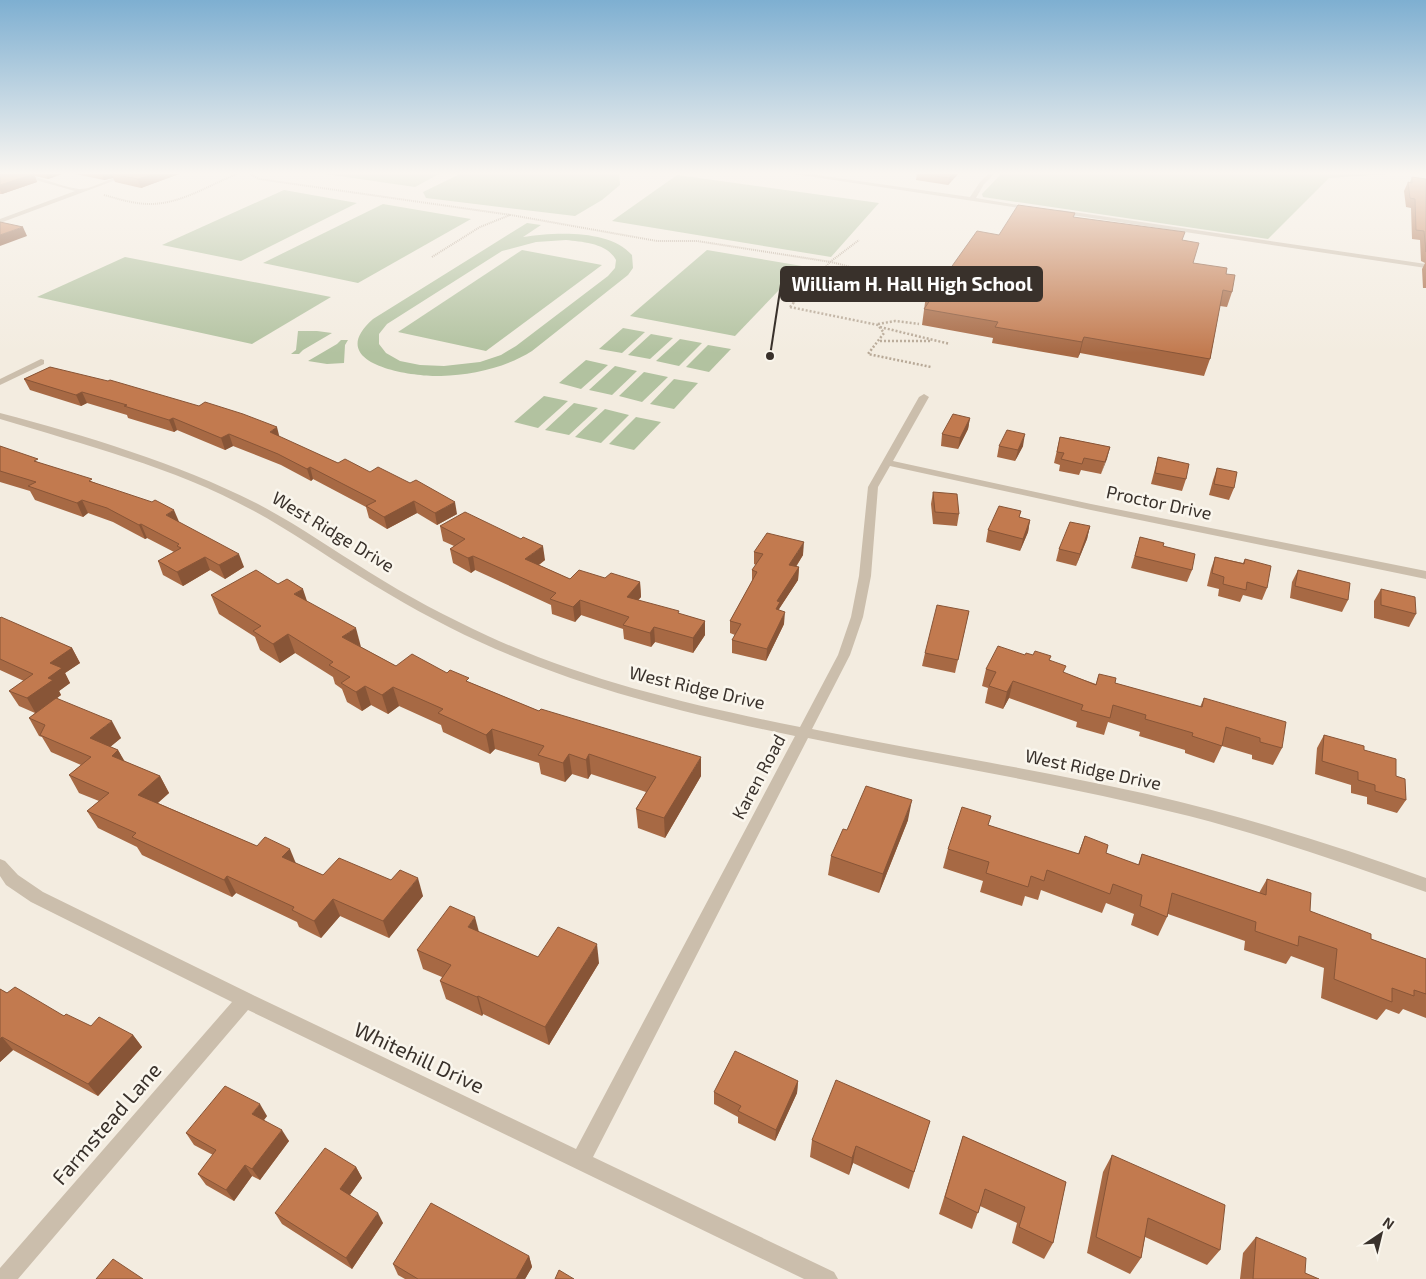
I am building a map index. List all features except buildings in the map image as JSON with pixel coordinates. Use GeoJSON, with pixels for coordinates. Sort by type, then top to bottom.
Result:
{"type":"FeatureCollection","features":[{"type":"Feature","properties":{"kind":"street"},"geometry":{"type":"LineString","coordinates":[[1206,234],[1426,266]]}},
{"type":"Feature","properties":{"kind":"street"},"geometry":{"type":"LineString","coordinates":[[0,382],[41,362]]}},
{"type":"Feature","properties":{"kind":"street","name":"Karen Road"},"geometry":{"type":"LineString","coordinates":[[581,1159],[806,732],[844,655],[857,616],[866,576],[871,496],[877,477],[924,397]]}},
{"type":"Feature","properties":{"kind":"street","name":"West Ridge Drive"},"geometry":{"type":"LineString","coordinates":[[0,416],[198,480],[275,517],[412,602],[445,620],[504,648],[590,680],[674,704],[806,732],[1108,791],[1188,810],[1268,832],[1376,866],[1426,885]]}},
{"type":"Feature","properties":{"kind":"street","name":"Proctor Drive"},"geometry":{"type":"LineString","coordinates":[[886,462],[1091,507],[1426,575]]}},
{"type":"Feature","properties":{"kind":"street","name":"Whitehill Drive"},"geometry":{"type":"LineString","coordinates":[[0,865],[12,880],[37,897],[245,1000],[581,1159],[827,1279]]}},
{"type":"Feature","properties":{"kind":"street","name":"Farmstead Lane"},"geometry":{"type":"LineString","coordinates":[[4,1279],[245,1000]]}},
{"type":"Feature","properties":{"kind":"path"},"geometry":{"type":"LineString","coordinates":[[432,257],[469,234]]}},
{"type":"Feature","properties":{"kind":"path"},"geometry":{"type":"LineString","coordinates":[[617,234],[658,241],[697,241],[831,262],[924,286]]}},
{"type":"Feature","properties":{"kind":"path"},"geometry":{"type":"LineString","coordinates":[[859,240],[851,244],[831,262],[790,307],[879,326],[950,344]]}},
{"type":"Feature","properties":{"kind":"path"},"geometry":{"type":"LineString","coordinates":[[879,326],[895,321],[918,324]]}},
{"type":"Feature","properties":{"kind":"path"},"geometry":{"type":"LineString","coordinates":[[879,326],[884,334],[868,354],[931,367]]}},
{"type":"Feature","properties":{"kind":"path"},"geometry":{"type":"LineString","coordinates":[[880,341],[938,341]]}},
{"type":"Feature","properties":{"kind":"green space"},"geometry":{"type":"Polygon","coordinates":[[[187,234],[296,234],[241,261],[162,245],[187,234]]]}},
{"type":"Feature","properties":{"kind":"green space"},"geometry":{"type":"Polygon","coordinates":[[[323,234],[445,234],[358,283],[263,263],[323,234]]]}},
{"type":"Feature","properties":{"kind":"green space"},"geometry":{"type":"Polygon","coordinates":[[[510,234],[528,234],[523,237],[550,234],[581,234],[610,241],[632,255],[633,268],[628,275],[532,351],[511,362],[488,370],[453,375],[427,376],[393,370],[377,365],[364,357],[358,347],[360,334],[373,319],[510,234]],[[566,240],[536,242],[502,251],[387,324],[379,334],[379,344],[386,353],[400,361],[420,365],[444,366],[480,362],[501,355],[516,346],[608,276],[615,268],[616,260],[612,254],[601,247],[566,240]]]}},
{"type":"Feature","properties":{"kind":"green space"},"geometry":{"type":"Polygon","coordinates":[[[689,234],[852,234],[831,257],[689,234]]]}},
{"type":"Feature","properties":{"kind":"green space"},"geometry":{"type":"Polygon","coordinates":[[[1232,234],[1273,234],[1268,239],[1232,234]]]}},
{"type":"Feature","properties":{"kind":"green space"},"geometry":{"type":"Polygon","coordinates":[[[522,250],[602,265],[486,351],[398,332],[522,250]]]}},
{"type":"Feature","properties":{"kind":"green space"},"geometry":{"type":"Polygon","coordinates":[[[707,250],[802,266],[735,336],[630,316],[707,250]]]}},
{"type":"Feature","properties":{"kind":"green space"},"geometry":{"type":"Polygon","coordinates":[[[125,257],[331,297],[252,344],[37,297],[125,257]]]}},
{"type":"Feature","properties":{"kind":"green space"},"geometry":{"type":"Polygon","coordinates":[[[623,328],[645,332],[622,353],[599,349],[623,328]]]}},
{"type":"Feature","properties":{"kind":"green space"},"geometry":{"type":"Polygon","coordinates":[[[298,331],[332,333],[299,354],[291,354],[296,350],[298,331]]]}},
{"type":"Feature","properties":{"kind":"green space"},"geometry":{"type":"Polygon","coordinates":[[[651,334],[673,338],[650,359],[628,355],[651,334]]]}},
{"type":"Feature","properties":{"kind":"green space"},"geometry":{"type":"Polygon","coordinates":[[[680,339],[702,343],[679,366],[656,361],[680,339]]]}},
{"type":"Feature","properties":{"kind":"green space"},"geometry":{"type":"Polygon","coordinates":[[[341,340],[348,340],[345,345],[344,363],[327,364],[308,361],[337,344],[341,340]]]}},
{"type":"Feature","properties":{"kind":"green space"},"geometry":{"type":"Polygon","coordinates":[[[708,345],[731,349],[709,372],[686,367],[708,345]]]}},
{"type":"Feature","properties":{"kind":"green space"},"geometry":{"type":"Polygon","coordinates":[[[586,360],[608,365],[581,389],[559,383],[586,360]]]}},
{"type":"Feature","properties":{"kind":"green space"},"geometry":{"type":"Polygon","coordinates":[[[615,366],[637,371],[612,395],[589,390],[615,366]]]}},
{"type":"Feature","properties":{"kind":"green space"},"geometry":{"type":"Polygon","coordinates":[[[644,372],[668,377],[642,402],[619,396],[644,372]]]}},
{"type":"Feature","properties":{"kind":"green space"},"geometry":{"type":"Polygon","coordinates":[[[674,379],[698,383],[674,409],[650,404],[674,379]]]}},
{"type":"Feature","properties":{"kind":"green space"},"geometry":{"type":"Polygon","coordinates":[[[544,396],[568,401],[538,428],[514,422],[544,396]]]}},
{"type":"Feature","properties":{"kind":"green space"},"geometry":{"type":"Polygon","coordinates":[[[574,403],[598,408],[569,435],[545,430],[574,403]]]}},
{"type":"Feature","properties":{"kind":"green space"},"geometry":{"type":"Polygon","coordinates":[[[605,409],[629,415],[601,443],[575,437],[605,409]]]}},
{"type":"Feature","properties":{"kind":"green space"},"geometry":{"type":"Polygon","coordinates":[[[636,417],[661,422],[634,450],[609,444],[636,417]]]}},
{"type":"Feature","properties":{"kind":"place","name":"William H. Hall High School"},"geometry":{"type":"Point","coordinates":[770,356]}}]}
